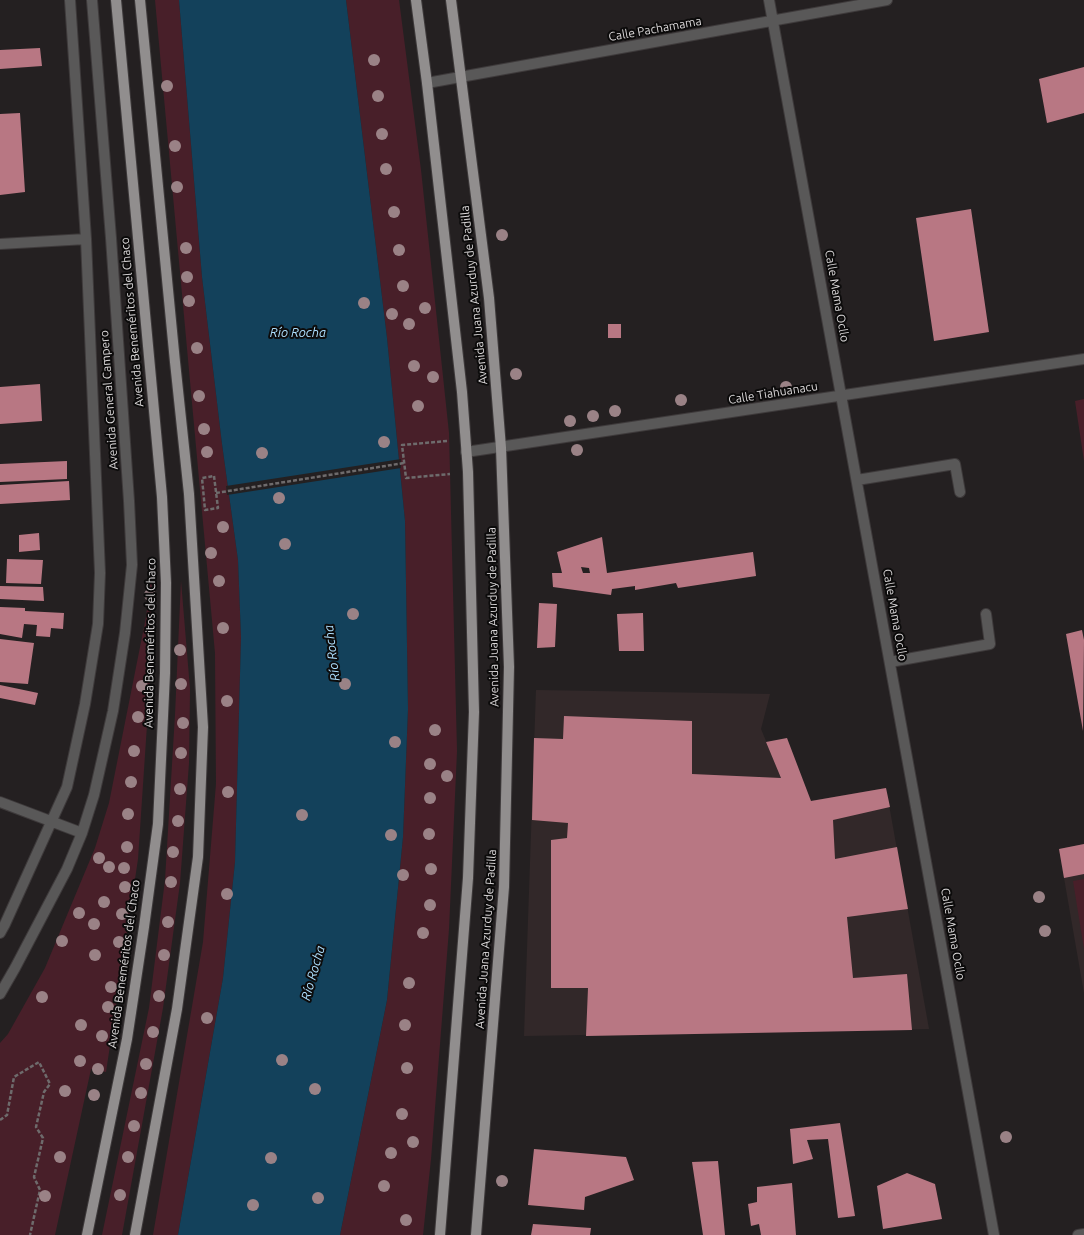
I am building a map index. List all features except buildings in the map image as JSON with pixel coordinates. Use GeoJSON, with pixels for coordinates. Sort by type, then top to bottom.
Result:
{"type":"FeatureCollection","features":[{"type":"Feature","properties":{"kind":"main road","name":"Avenida Beneméritos del Chaco"},"geometry":{"type":"LineString","coordinates":[[87,1235],[127,1039],[144,927],[158,824],[165,666],[166,583],[162,497],[116,0]]}},
{"type":"Feature","properties":{"kind":"main road"},"geometry":{"type":"LineString","coordinates":[[135,1235],[177,1009],[198,857],[203,727],[189,494],[140,0]]}},
{"type":"Feature","properties":{"kind":"main road","name":"Avenida Juana Azurduy de Padilla"},"geometry":{"type":"LineString","coordinates":[[416,0],[427,82],[462,392],[468,472],[473,720],[468,878],[440,1235]]}},
{"type":"Feature","properties":{"kind":"main road","name":"Avenida Juana Azurduy de Padilla"},"geometry":{"type":"LineString","coordinates":[[451,0],[489,298],[501,448],[510,667],[504,887],[476,1235]]}},
{"type":"Feature","properties":{"kind":"street","name":"Avenida General Campero"},"geometry":{"type":"LineString","coordinates":[[0,933],[67,787],[85,704],[98,624],[100,573],[86,239],[70,0]]}},
{"type":"Feature","properties":{"kind":"street","name":"Avenida General Campero"},"geometry":{"type":"LineString","coordinates":[[0,994],[67,869],[82,833],[94,795],[113,711],[126,633],[132,565],[111,238],[92,0]]}},
{"type":"Feature","properties":{"kind":"street","name":"Calle Mama Ocllo"},"geometry":{"type":"LineString","coordinates":[[769,0],[994,1235]]}},
{"type":"Feature","properties":{"kind":"street","name":"Calle Pachamama"},"geometry":{"type":"LineString","coordinates":[[427,82],[887,0]]}},
{"type":"Feature","properties":{"kind":"street"},"geometry":{"type":"LineString","coordinates":[[0,244],[86,239]]}},
{"type":"Feature","properties":{"kind":"street","name":"Calle Tiahuanacu"},"geometry":{"type":"LineString","coordinates":[[466,452],[501,448],[1084,359]]}},
{"type":"Feature","properties":{"kind":"street"},"geometry":{"type":"LineString","coordinates":[[857,480],[955,464],[960,492]]}},
{"type":"Feature","properties":{"kind":"street"},"geometry":{"type":"LineString","coordinates":[[890,662],[990,644],[986,614]]}},
{"type":"Feature","properties":{"kind":"street"},"geometry":{"type":"LineString","coordinates":[[0,802],[82,833]]}},
{"type":"Feature","properties":{"kind":"street"},"geometry":{"type":"LineString","coordinates":[[1078,1235],[1084,1234]]}},
{"type":"Feature","properties":{"kind":"path"},"geometry":{"type":"LineString","coordinates":[[449,440],[402,446],[406,478],[450,474]]}},
{"type":"Feature","properties":{"kind":"path"},"geometry":{"type":"LineString","coordinates":[[216,493],[404,463]]}},
{"type":"Feature","properties":{"kind":"path"},"geometry":{"type":"LineString","coordinates":[[214,476],[218,508]]}},
{"type":"Feature","properties":{"kind":"path"},"geometry":{"type":"LineString","coordinates":[[0,1120],[7,1115],[14,1077],[39,1062],[50,1084],[44,1092],[36,1127],[43,1138],[34,1177],[40,1190],[30,1235]]}},
{"type":"Feature","properties":{"kind":"shaded area"},"geometry":{"type":"Polygon","coordinates":[[[155,0],[179,0],[202,277],[222,444],[238,560],[241,637],[235,862],[223,978],[178,1235],[153,1235],[203,942],[216,784],[215,653],[155,0]]]}},
{"type":"Feature","properties":{"kind":"shaded area"},"geometry":{"type":"Polygon","coordinates":[[[346,0],[399,0],[421,170],[449,433],[457,751],[449,929],[431,1159],[423,1235],[340,1235],[387,1000],[403,837],[408,709],[405,521],[387,338],[346,0]]]}},
{"type":"Feature","properties":{"kind":"shaded area"},"geometry":{"type":"Polygon","coordinates":[[[1084,399],[1084,461],[1075,401],[1084,399]]]}},
{"type":"Feature","properties":{"kind":"shaded area"},"geometry":{"type":"Polygon","coordinates":[[[152,569],[150,680],[138,859],[106,1072],[91,1069],[55,1235],[0,1235],[0,1043],[8,1034],[45,968],[95,848],[109,803],[146,617],[152,569]]]}},
{"type":"Feature","properties":{"kind":"shaded area"},"geometry":{"type":"Polygon","coordinates":[[[181,581],[190,689],[189,763],[180,883],[163,1008],[122,1235],[102,1235],[149,1008],[165,880],[181,581]]]}},
{"type":"Feature","properties":{"kind":"shaded area"},"geometry":{"type":"Polygon","coordinates":[[[536,690],[770,694],[761,729],[792,804],[886,788],[929,1029],[524,1036],[536,690]]]}},
{"type":"Feature","properties":{"kind":"shaded area"},"geometry":{"type":"Polygon","coordinates":[[[1084,844],[1084,993],[1059,849],[1084,844]]]}},
{"type":"Feature","properties":{"kind":"shaded area"},"geometry":{"type":"Polygon","coordinates":[[[1084,879],[1084,949],[1073,881],[1084,879]]]}},
{"type":"Feature","properties":{"kind":"water","name":"Río Rocha"},"geometry":{"type":"Polygon","coordinates":[[[179,0],[346,0],[387,338],[405,521],[408,709],[403,837],[387,1000],[340,1235],[178,1235],[223,978],[235,862],[241,637],[238,560],[222,444],[202,277],[179,0]]]}},
{"type":"Feature","properties":{"kind":"pier"},"geometry":{"type":"Polygon","coordinates":[[[401,459],[401,468],[227,495],[226,486],[401,459]]]}}]}
